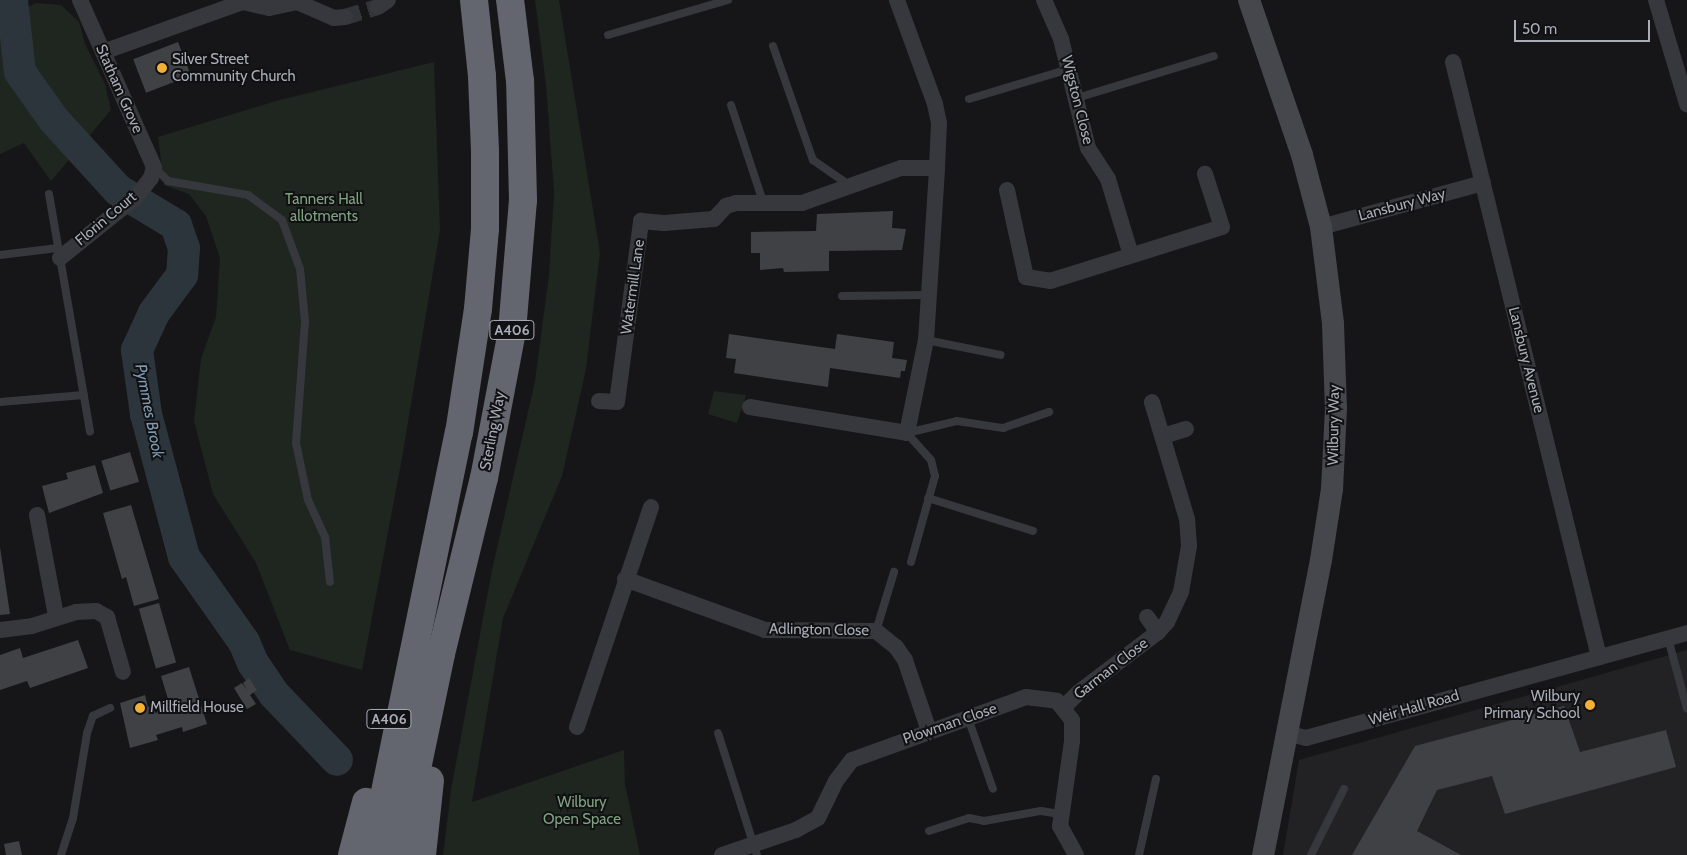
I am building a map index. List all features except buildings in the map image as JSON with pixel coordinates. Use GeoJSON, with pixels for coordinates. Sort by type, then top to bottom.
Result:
{"type":"FeatureCollection","features":[{"type":"Feature","properties":{"kind":"highway","name":"A406"},"geometry":{"type":"LineString","coordinates":[[372,855],[458,433],[481,279],[485,151],[482,76],[474,0]]}},
{"type":"Feature","properties":{"kind":"highway","name":"Sterling Way"},"geometry":{"type":"LineString","coordinates":[[399,855],[441,654],[484,478],[512,331],[523,200],[520,81],[510,0]]}},
{"type":"Feature","properties":{"kind":"highway","name":"A406"},"geometry":{"type":"LineString","coordinates":[[352,855],[426,584]]}},
{"type":"Feature","properties":{"kind":"highway"},"geometry":{"type":"LineString","coordinates":[[422,855],[441,654]]}},
{"type":"Feature","properties":{"kind":"street","name":"Statham Grove"},"geometry":{"type":"LineString","coordinates":[[80,0],[152,172]]}},
{"type":"Feature","properties":{"kind":"street"},"geometry":{"type":"LineString","coordinates":[[750,407],[907,433],[926,340],[939,124],[935,104],[897,0]]}},
{"type":"Feature","properties":{"kind":"street","name":"Wigston Close"},"geometry":{"type":"LineString","coordinates":[[1044,0],[1061,39],[1088,148],[1108,179],[1131,255]]}},
{"type":"Feature","properties":{"kind":"street","name":"Wilbury Way"},"geometry":{"type":"LineString","coordinates":[[1250,0],[1302,155],[1321,227],[1333,324],[1336,408],[1332,489],[1263,855]]}},
{"type":"Feature","properties":{"kind":"street"},"geometry":{"type":"LineString","coordinates":[[1656,0],[1687,104]]}},
{"type":"Feature","properties":{"kind":"street"},"geometry":{"type":"LineString","coordinates":[[103,52],[243,2],[269,8],[297,2],[307,4],[328,16],[345,18]]}},
{"type":"Feature","properties":{"kind":"street","name":"Lansbury Avenue"},"geometry":{"type":"LineString","coordinates":[[1453,62],[1599,657]]}},
{"type":"Feature","properties":{"kind":"street","name":"Watermill Lane"},"geometry":{"type":"LineString","coordinates":[[599,401],[617,402],[642,221],[664,223],[714,219],[726,206],[748,201],[802,203],[901,168],[937,168]]}},
{"type":"Feature","properties":{"kind":"street","name":"Florin Court"},"geometry":{"type":"LineString","coordinates":[[59,253],[119,213],[136,197],[152,172]]}},
{"type":"Feature","properties":{"kind":"street"},"geometry":{"type":"LineString","coordinates":[[1007,190],[1026,277],[1050,281],[1222,227],[1205,174]]}},
{"type":"Feature","properties":{"kind":"street","name":"Lansbury Way"},"geometry":{"type":"LineString","coordinates":[[1321,227],[1483,183]]}},
{"type":"Feature","properties":{"kind":"street","name":"Garman Close"},"geometry":{"type":"LineString","coordinates":[[1064,707],[1079,692],[1158,632],[1176,607],[1189,546],[1184,502],[1152,402]]}},
{"type":"Feature","properties":{"kind":"street"},"geometry":{"type":"LineString","coordinates":[[1164,436],[1186,429]]}},
{"type":"Feature","properties":{"kind":"street"},"geometry":{"type":"LineString","coordinates":[[577,727],[650,507]]}},
{"type":"Feature","properties":{"kind":"street"},"geometry":{"type":"LineString","coordinates":[[37,516],[56,616]]}},
{"type":"Feature","properties":{"kind":"street","name":"Adlington Close"},"geometry":{"type":"LineString","coordinates":[[625,579],[765,630],[876,631],[896,647],[905,660],[928,731]]}},
{"type":"Feature","properties":{"kind":"street"},"geometry":{"type":"LineString","coordinates":[[0,630],[32,626],[56,616],[96,611],[107,617],[123,672]]}},
{"type":"Feature","properties":{"kind":"street","name":"Garman Close"},"geometry":{"type":"LineString","coordinates":[[1147,617],[1158,632]]}},
{"type":"Feature","properties":{"kind":"street","name":"Weir Hall Road"},"geometry":{"type":"LineString","coordinates":[[1285,733],[1306,738],[1687,633]]}},
{"type":"Feature","properties":{"kind":"street","name":"Plowman Close"},"geometry":{"type":"LineString","coordinates":[[722,855],[755,849],[818,818],[836,781],[852,760],[1026,697],[1049,698],[1064,707]]}},
{"type":"Feature","properties":{"kind":"street"},"geometry":{"type":"LineString","coordinates":[[1064,707],[1073,729],[1060,814],[1063,836],[1076,855]]}},
{"type":"Feature","properties":{"kind":"lane"},"geometry":{"type":"LineString","coordinates":[[608,35],[728,0]]}},
{"type":"Feature","properties":{"kind":"lane"},"geometry":{"type":"LineString","coordinates":[[772,46],[813,160],[849,186]]}},
{"type":"Feature","properties":{"kind":"lane"},"geometry":{"type":"LineString","coordinates":[[1077,98],[1214,56]]}},
{"type":"Feature","properties":{"kind":"lane"},"geometry":{"type":"LineString","coordinates":[[969,99],[1069,69]]}},
{"type":"Feature","properties":{"kind":"lane"},"geometry":{"type":"LineString","coordinates":[[731,105],[763,202]]}},
{"type":"Feature","properties":{"kind":"lane"},"geometry":{"type":"LineString","coordinates":[[152,172],[168,182],[248,195],[282,220],[300,269],[305,320],[296,443],[308,500],[325,537],[330,582]]}},
{"type":"Feature","properties":{"kind":"lane"},"geometry":{"type":"LineString","coordinates":[[49,194],[90,431]]}},
{"type":"Feature","properties":{"kind":"lane"},"geometry":{"type":"LineString","coordinates":[[0,255],[59,253]]}},
{"type":"Feature","properties":{"kind":"lane"},"geometry":{"type":"LineString","coordinates":[[842,296],[929,295]]}},
{"type":"Feature","properties":{"kind":"lane"},"geometry":{"type":"LineString","coordinates":[[926,340],[1001,355]]}},
{"type":"Feature","properties":{"kind":"lane"},"geometry":{"type":"LineString","coordinates":[[0,402],[84,395]]}},
{"type":"Feature","properties":{"kind":"lane"},"geometry":{"type":"LineString","coordinates":[[911,562],[935,476],[931,460],[907,433],[957,421],[1003,428],[1049,412]]}},
{"type":"Feature","properties":{"kind":"lane"},"geometry":{"type":"LineString","coordinates":[[928,498],[1033,531]]}},
{"type":"Feature","properties":{"kind":"lane"},"geometry":{"type":"LineString","coordinates":[[876,631],[894,572]]}},
{"type":"Feature","properties":{"kind":"lane"},"geometry":{"type":"LineString","coordinates":[[1668,638],[1687,709]]}},
{"type":"Feature","properties":{"kind":"lane"},"geometry":{"type":"LineString","coordinates":[[61,855],[73,818],[86,733],[93,716],[110,708]]}},
{"type":"Feature","properties":{"kind":"lane"},"geometry":{"type":"LineString","coordinates":[[968,718],[993,788]]}},
{"type":"Feature","properties":{"kind":"lane"},"geometry":{"type":"LineString","coordinates":[[718,733],[755,849]]}},
{"type":"Feature","properties":{"kind":"lane"},"geometry":{"type":"LineString","coordinates":[[1139,855],[1156,779]]}},
{"type":"Feature","properties":{"kind":"lane"},"geometry":{"type":"LineString","coordinates":[[1311,855],[1344,789]]}},
{"type":"Feature","properties":{"kind":"lane"},"geometry":{"type":"LineString","coordinates":[[929,832],[969,818],[984,822],[1041,811],[1060,814]]}},
{"type":"Feature","properties":{"kind":"shaded area","name":"Wilbury Primary School"},"geometry":{"type":"Polygon","coordinates":[[[1687,650],[1687,855],[1283,855],[1299,760],[1687,650]]]}},
{"type":"Feature","properties":{"kind":"green space","name":"Wilbury Open Space"},"geometry":{"type":"Polygon","coordinates":[[[535,0],[559,0],[600,253],[586,369],[562,476],[503,618],[472,802],[624,750],[625,784],[640,855],[443,855],[451,790],[492,570],[535,381],[549,275],[554,192],[546,84],[535,0]]]}},
{"type":"Feature","properties":{"kind":"green space"},"geometry":{"type":"Polygon","coordinates":[[[36,3],[61,5],[79,22],[85,44],[105,84],[111,110],[51,181],[24,143],[0,154],[0,20],[36,3]]]}},
{"type":"Feature","properties":{"kind":"green space","name":"Tanners Hall allotments"},"geometry":{"type":"Polygon","coordinates":[[[434,62],[440,230],[402,458],[362,670],[290,650],[256,563],[213,494],[194,421],[201,359],[216,317],[220,258],[206,216],[189,194],[164,185],[158,137],[276,101],[434,62]]]}},
{"type":"Feature","properties":{"kind":"green space"},"geometry":{"type":"Polygon","coordinates":[[[714,391],[746,395],[737,423],[708,414],[714,391]]]}},
{"type":"Feature","properties":{"kind":"waterway","name":"Pymmes Brook"},"geometry":{"type":"LineString","coordinates":[[12,0],[20,72],[54,120],[118,190],[176,225],[184,248],[182,275],[154,313],[137,350],[146,414],[184,557],[244,642],[253,663],[274,694],[337,760]]}},
{"type":"Feature","properties":{"kind":"tunnel"},"geometry":{"type":"LineString","coordinates":[[345,17],[378,7]]}},
{"type":"Feature","properties":{"kind":"place","name":"Silver Street Community Church"},"geometry":{"type":"Point","coordinates":[162,68]}},
{"type":"Feature","properties":{"kind":"place","name":"Wilbury Primary School"},"geometry":{"type":"Point","coordinates":[1590,705]}},
{"type":"Feature","properties":{"kind":"place","name":"Millfield House"},"geometry":{"type":"Point","coordinates":[140,708]}}]}
